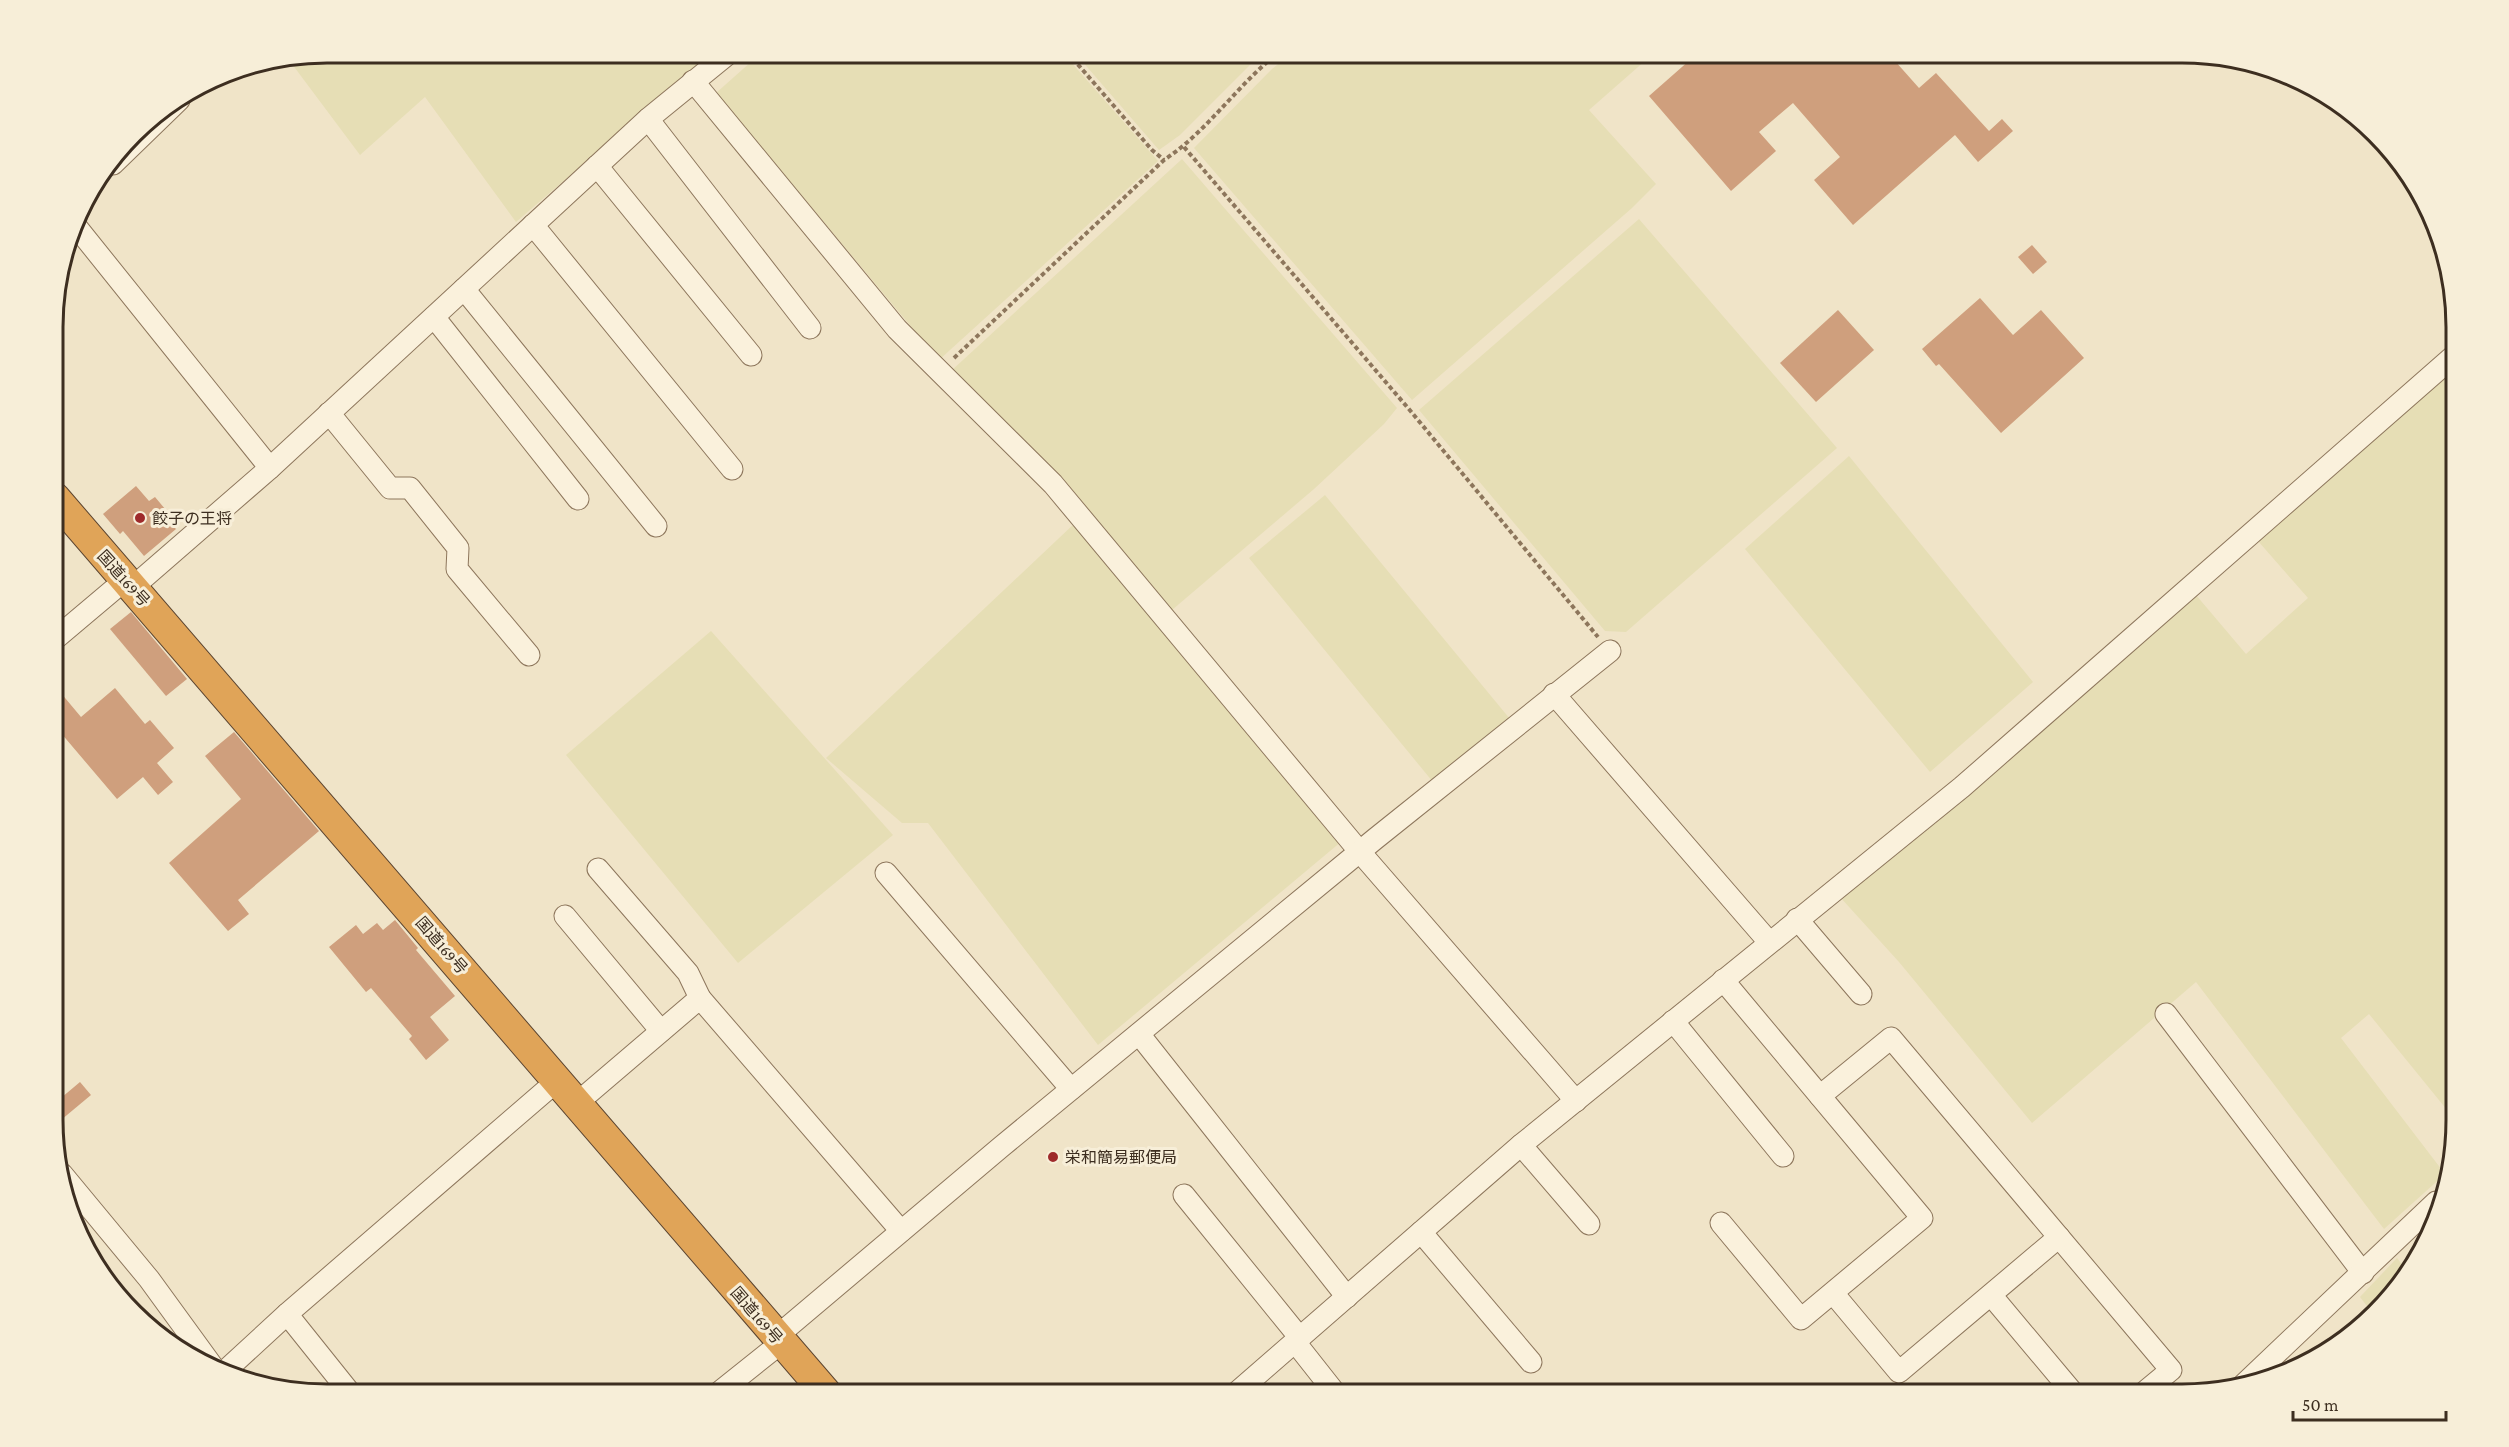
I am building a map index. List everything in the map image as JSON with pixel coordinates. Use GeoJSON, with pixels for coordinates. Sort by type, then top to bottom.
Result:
{"type":"FeatureCollection","features":[{"type":"Feature","properties":{"kind":"highway","name":"国道169号"},"geometry":{"type":"LineString","coordinates":[[63,507],[818,1384]]}},
{"type":"Feature","properties":{"kind":"street"},"geometry":{"type":"LineString","coordinates":[[63,633],[129,584],[270,468],[648,119],[715,63]]}},
{"type":"Feature","properties":{"kind":"street"},"geometry":{"type":"LineString","coordinates":[[693,81],[897,329],[1053,484],[1360,852],[1576,1101]]}},
{"type":"Feature","properties":{"kind":"street"},"geometry":{"type":"LineString","coordinates":[[648,119],[810,328]]}},
{"type":"Feature","properties":{"kind":"street"},"geometry":{"type":"LineString","coordinates":[[597,166],[751,355]]}},
{"type":"Feature","properties":{"kind":"street"},"geometry":{"type":"LineString","coordinates":[[533,225],[732,469]]}},
{"type":"Feature","properties":{"kind":"street"},"geometry":{"type":"LineString","coordinates":[[81,232],[270,468]]}},
{"type":"Feature","properties":{"kind":"street"},"geometry":{"type":"LineString","coordinates":[[464,289],[656,526]]}},
{"type":"Feature","properties":{"kind":"street"},"geometry":{"type":"LineString","coordinates":[[434,317],[578,499]]}},
{"type":"Feature","properties":{"kind":"street"},"geometry":{"type":"LineString","coordinates":[[1246,1384],[1521,1145],[1962,788],[2446,363]]}},
{"type":"Feature","properties":{"kind":"street"},"geometry":{"type":"LineString","coordinates":[[329,413],[390,488],[410,488],[458,548],[457,569],[529,656]]}},
{"type":"Feature","properties":{"kind":"street"},"geometry":{"type":"LineString","coordinates":[[728,1384],[901,1231],[1071,1089],[1554,694],[1610,651]]}},
{"type":"Feature","properties":{"kind":"street"},"geometry":{"type":"LineString","coordinates":[[1554,694],[1769,942]]}},
{"type":"Feature","properties":{"kind":"street"},"geometry":{"type":"LineString","coordinates":[[598,869],[688,973],[700,998],[901,1231]]}},
{"type":"Feature","properties":{"kind":"street"},"geometry":{"type":"LineString","coordinates":[[886,873],[1071,1089]]}},
{"type":"Feature","properties":{"kind":"street"},"geometry":{"type":"LineString","coordinates":[[565,916],[661,1031]]}},
{"type":"Feature","properties":{"kind":"street"},"geometry":{"type":"LineString","coordinates":[[1797,920],[1862,994]]}},
{"type":"Feature","properties":{"kind":"street"},"geometry":{"type":"LineString","coordinates":[[1720,1223],[1801,1319],[1922,1218],[1723,980]]}},
{"type":"Feature","properties":{"kind":"street"},"geometry":{"type":"LineString","coordinates":[[577,1103],[700,998]]}},
{"type":"Feature","properties":{"kind":"street"},"geometry":{"type":"LineString","coordinates":[[2166,1014],[2363,1272]]}},
{"type":"Feature","properties":{"kind":"street"},"geometry":{"type":"LineString","coordinates":[[1673,1021],[1783,1156]]}},
{"type":"Feature","properties":{"kind":"street"},"geometry":{"type":"LineString","coordinates":[[1139,1034],[1347,1297]]}},
{"type":"Feature","properties":{"kind":"street"},"geometry":{"type":"LineString","coordinates":[[1820,1096],[1891,1038],[2171,1370],[2154,1384]]}},
{"type":"Feature","properties":{"kind":"street"},"geometry":{"type":"LineString","coordinates":[[231,1366],[287,1314],[558,1080]]}},
{"type":"Feature","properties":{"kind":"street"},"geometry":{"type":"LineString","coordinates":[[1521,1145],[1588,1224]]}},
{"type":"Feature","properties":{"kind":"street"},"geometry":{"type":"LineString","coordinates":[[71,1185],[149,1279],[203,1353]]}},
{"type":"Feature","properties":{"kind":"street"},"geometry":{"type":"LineString","coordinates":[[1184,1195],[1329,1384]]}},
{"type":"Feature","properties":{"kind":"street"},"geometry":{"type":"LineString","coordinates":[[2260,1372],[2432,1206]]}},
{"type":"Feature","properties":{"kind":"street"},"geometry":{"type":"LineString","coordinates":[[1421,1232],[1532,1362]]}},
{"type":"Feature","properties":{"kind":"street"},"geometry":{"type":"LineString","coordinates":[[1833,1293],[1899,1372],[2060,1237]]}},
{"type":"Feature","properties":{"kind":"street"},"geometry":{"type":"LineString","coordinates":[[1991,1295],[2066,1384]]}},
{"type":"Feature","properties":{"kind":"street"},"geometry":{"type":"LineString","coordinates":[[287,1314],[342,1384]]}},
{"type":"Feature","properties":{"kind":"path"},"geometry":{"type":"LineString","coordinates":[[1077,63],[1152,150],[1164,160]]}},
{"type":"Feature","properties":{"kind":"path"},"geometry":{"type":"LineString","coordinates":[[939,372],[1164,160],[1184,147],[1264,63]]}},
{"type":"Feature","properties":{"kind":"path"},"geometry":{"type":"LineString","coordinates":[[1184,147],[1408,408],[1610,651]]}},
{"type":"Feature","properties":{"kind":"shaded area"},"geometry":{"type":"Polygon","coordinates":[[[327,63],[700,63],[516,222],[425,97],[360,155],[293,65],[327,63]]]}},
{"type":"Feature","properties":{"kind":"shaded area"},"geometry":{"type":"Polygon","coordinates":[[[750,63],[1072,63],[1158,161],[939,360],[716,93],[750,63]]]}},
{"type":"Feature","properties":{"kind":"shaded area"},"geometry":{"type":"Polygon","coordinates":[[[1084,63],[1252,63],[1180,135],[1159,150],[1084,63]]]}},
{"type":"Feature","properties":{"kind":"shaded area"},"geometry":{"type":"Polygon","coordinates":[[[1280,63],[1643,63],[1589,110],[1656,184],[1632,208],[1412,400],[1194,148],[1280,63]]]}},
{"type":"Feature","properties":{"kind":"shaded area"},"geometry":{"type":"Polygon","coordinates":[[[1182,159],[1397,408],[1384,424],[1314,489],[1172,610],[951,371],[1182,159]]]}},
{"type":"Feature","properties":{"kind":"shaded area"},"geometry":{"type":"Polygon","coordinates":[[[1639,219],[1837,448],[1626,632],[1605,631],[1419,410],[1639,219]]]}},
{"type":"Feature","properties":{"kind":"shaded area"},"geometry":{"type":"Polygon","coordinates":[[[2446,376],[2446,1109],[2369,1014],[2341,1038],[2441,1169],[2439,1179],[2384,1229],[2196,982],[2032,1123],[1899,962],[1840,897],[2196,595],[2246,654],[2308,598],[2258,541],[2446,376]]]}},
{"type":"Feature","properties":{"kind":"shaded area"},"geometry":{"type":"Polygon","coordinates":[[[1849,456],[2033,682],[1930,772],[1745,549],[1849,456]]]}},
{"type":"Feature","properties":{"kind":"shaded area"},"geometry":{"type":"Polygon","coordinates":[[[1325,495],[1510,719],[1433,782],[1249,558],[1325,495]]]}},
{"type":"Feature","properties":{"kind":"shaded area"},"geometry":{"type":"Polygon","coordinates":[[[1076,522],[1342,841],[1098,1045],[928,823],[902,823],[826,758],[1076,522]]]}},
{"type":"Feature","properties":{"kind":"shaded area"},"geometry":{"type":"Polygon","coordinates":[[[711,631],[893,835],[738,963],[566,755],[711,631]]]}},
{"type":"Feature","properties":{"kind":"shaded area"},"geometry":{"type":"Polygon","coordinates":[[[2397,1258],[2402,1265],[2368,1308],[2360,1297],[2397,1258]]]}},
{"type":"Feature","properties":{"kind":"building"},"geometry":{"type":"Polygon","coordinates":[[[1686,63],[1897,63],[1919,88],[1936,73],[1989,131],[2002,119],[2013,131],[1978,162],[1955,135],[1853,225],[1814,180],[1840,157],[1793,103],[1759,132],[1776,151],[1731,191],[1649,96],[1686,63]]]}},
{"type":"Feature","properties":{"kind":"building"},"geometry":{"type":"Polygon","coordinates":[[[2032,245],[2047,262],[2033,274],[2018,257],[2032,245]]]}},
{"type":"Feature","properties":{"kind":"building"},"geometry":{"type":"Polygon","coordinates":[[[1980,298],[2013,335],[2041,310],[2084,358],[2001,433],[1939,364],[1936,366],[1922,349],[1980,298]]]}},
{"type":"Feature","properties":{"kind":"building"},"geometry":{"type":"Polygon","coordinates":[[[1838,310],[1874,350],[1816,402],[1780,363],[1838,310]]]}},
{"type":"Feature","properties":{"kind":"building","name":"餃子の王将"},"geometry":{"type":"Polygon","coordinates":[[[136,486],[149,501],[155,497],[176,522],[172,525],[176,529],[144,556],[123,531],[120,534],[103,514],[136,486]]]}},
{"type":"Feature","properties":{"kind":"building"},"geometry":{"type":"Polygon","coordinates":[[[131,612],[187,679],[166,696],[110,629],[131,612]]]}},
{"type":"Feature","properties":{"kind":"building"},"geometry":{"type":"Polygon","coordinates":[[[115,688],[145,724],[150,720],[174,748],[157,763],[173,782],[158,795],[143,777],[117,799],[63,735],[63,696],[81,717],[115,688]]]}},
{"type":"Feature","properties":{"kind":"building"},"geometry":{"type":"Polygon","coordinates":[[[234,732],[319,831],[238,900],[249,914],[228,931],[169,863],[241,799],[205,756],[234,732]]]}},
{"type":"Feature","properties":{"kind":"building"},"geometry":{"type":"Polygon","coordinates":[[[395,920],[418,948],[416,950],[455,996],[430,1017],[449,1040],[426,1060],[409,1039],[412,1036],[371,988],[366,992],[329,947],[356,925],[363,934],[377,923],[383,930],[395,920]]]}},
{"type":"Feature","properties":{"kind":"building"},"geometry":{"type":"Polygon","coordinates":[[[80,1082],[91,1095],[63,1118],[63,1096],[80,1082]]]}},
{"type":"Feature","properties":{"kind":"place","name":"餃子の王将"},"geometry":{"type":"Point","coordinates":[140,518]}},
{"type":"Feature","properties":{"kind":"place","name":"栄和簡易郵便局"},"geometry":{"type":"Point","coordinates":[1053,1157]}}]}
